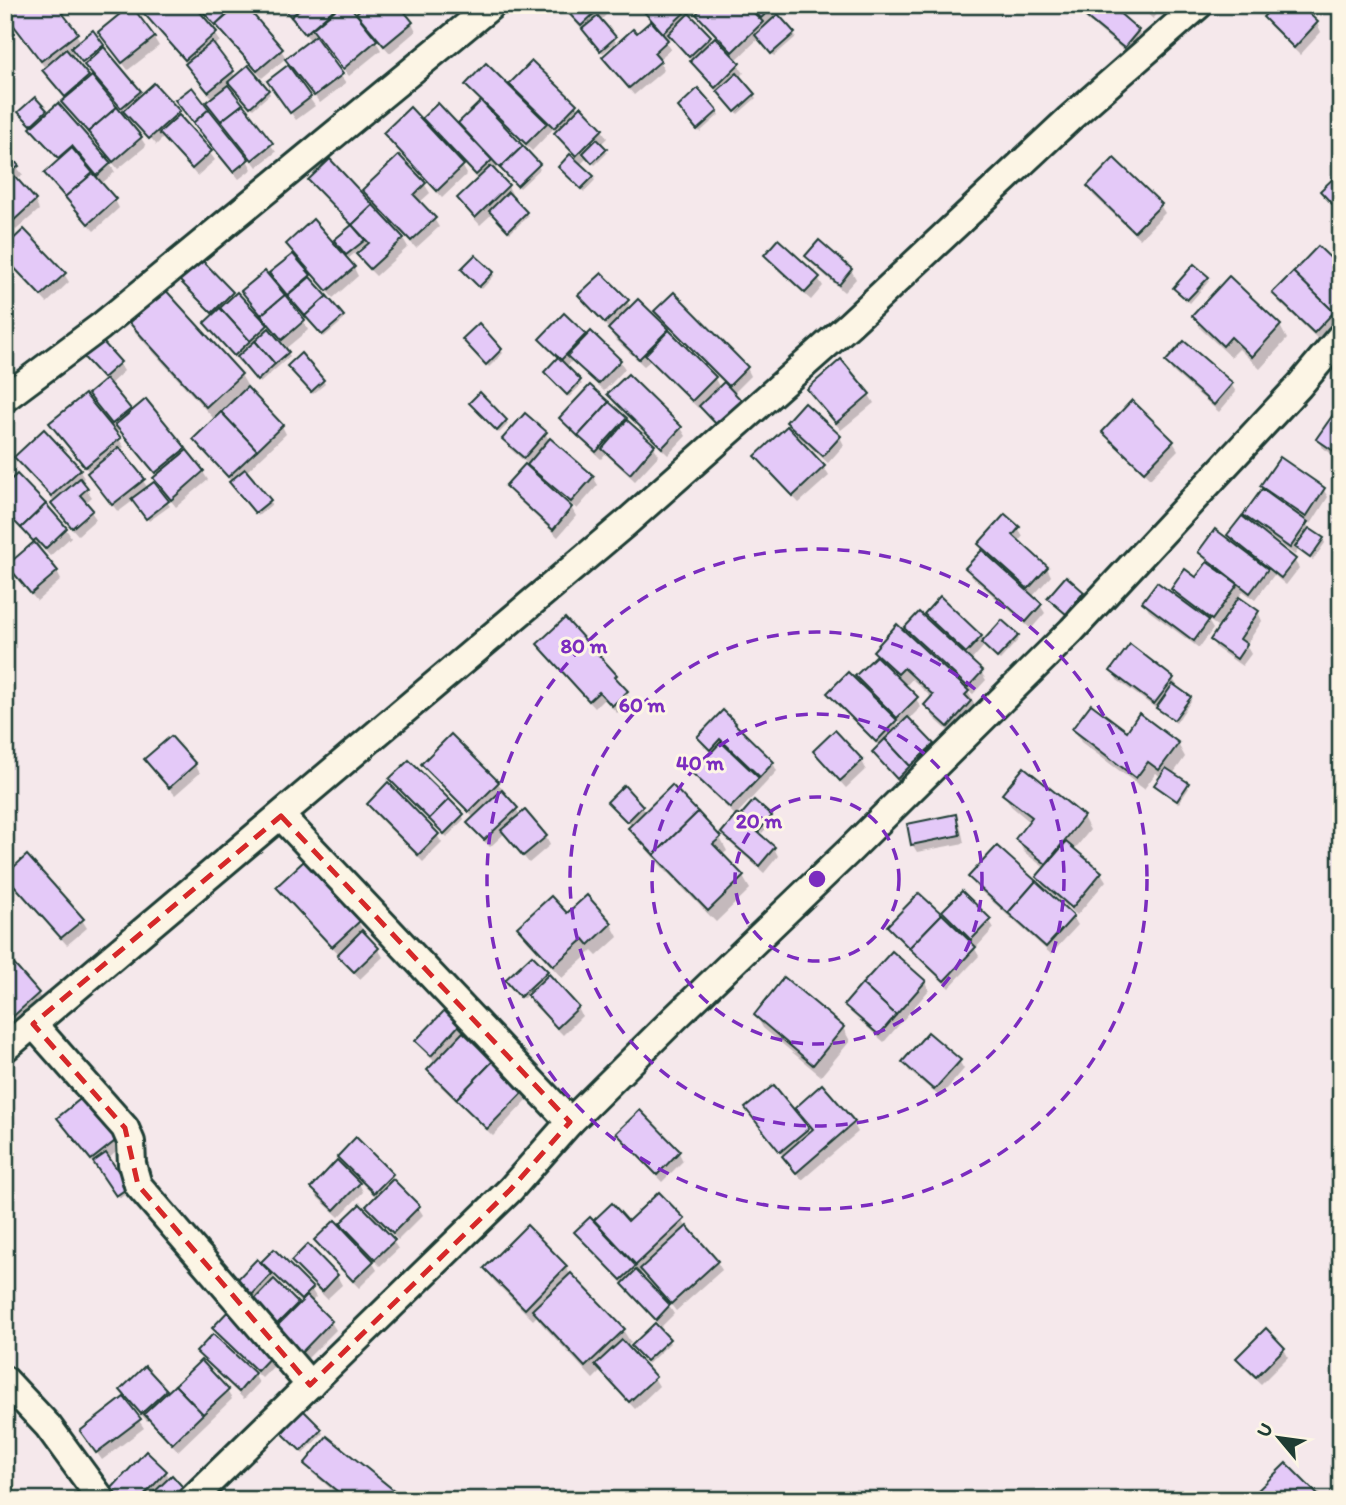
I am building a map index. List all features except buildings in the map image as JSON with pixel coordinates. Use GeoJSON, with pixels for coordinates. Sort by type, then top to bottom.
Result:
{"type":"FeatureCollection","features":[{"type":"Feature","properties":{"kind":"street"},"geometry":{"type":"LineString","coordinates":[[5,398],[100,327],[492,5]]}},
{"type":"Feature","properties":{"kind":"street"},"geometry":{"type":"LineString","coordinates":[[5,1048],[636,514],[850,324],[1069,119],[1199,5]]}},
{"type":"Feature","properties":{"kind":"street"},"geometry":{"type":"LineString","coordinates":[[191,1500],[510,1190],[570,1122],[852,849],[1072,630],[1299,386],[1341,336]]}},
{"type":"Feature","properties":{"kind":"street"},"geometry":{"type":"LineString","coordinates":[[281,816],[570,1122]]}},
{"type":"Feature","properties":{"kind":"street"},"geometry":{"type":"LineString","coordinates":[[33,1024],[125,1128],[131,1142],[132,1164],[138,1185],[310,1385]]}},
{"type":"Feature","properties":{"kind":"street"},"geometry":{"type":"LineString","coordinates":[[5,1380],[48,1426],[102,1500]]}},
{"type":"Feature","properties":{"kind":"highlighted area"},"geometry":{"type":"Polygon","coordinates":[[[281,816],[570,1122],[510,1190],[310,1385],[138,1185],[125,1128],[33,1024],[281,816]]]}}]}
